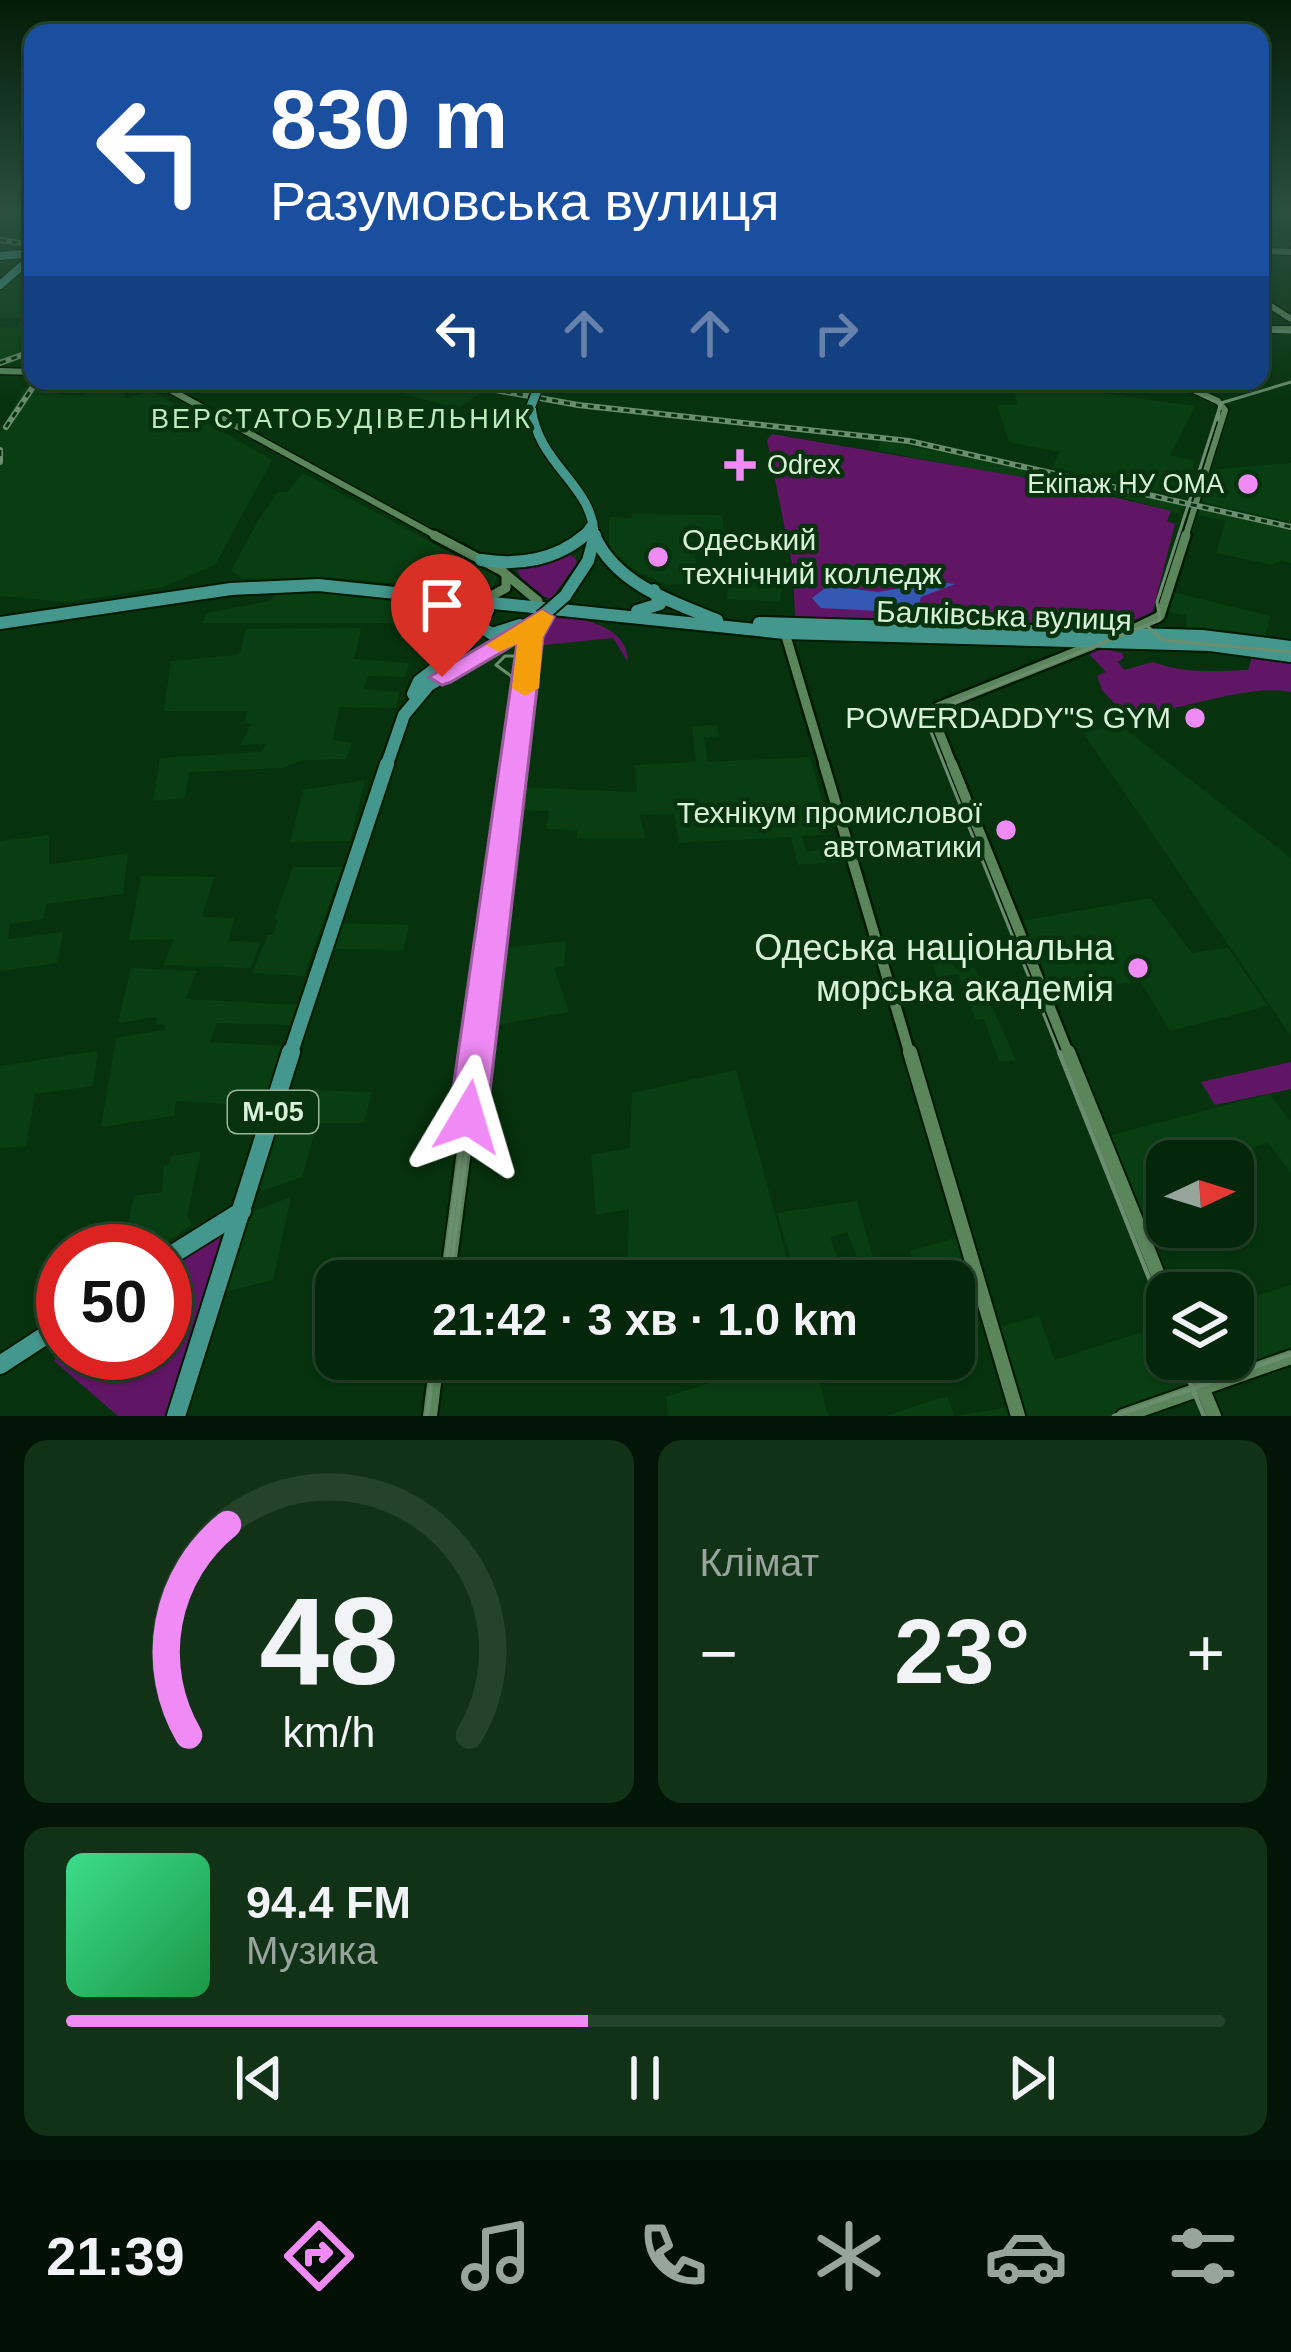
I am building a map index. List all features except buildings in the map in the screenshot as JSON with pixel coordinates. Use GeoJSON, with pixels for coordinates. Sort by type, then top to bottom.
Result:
{"type":"FeatureCollection","features":[{"type":"Feature","properties":{"kind":"main road"},"geometry":{"type":"LineString","coordinates":[[539,390],[531,406],[536,440],[582,493],[601,554],[622,572],[717,620]]}},
{"type":"Feature","properties":{"kind":"main road"},"geometry":{"type":"LineString","coordinates":[[508,574],[525,561],[582,541],[593,522]]}},
{"type":"Feature","properties":{"kind":"main road"},"geometry":{"type":"LineString","coordinates":[[481,622],[483,632],[494,634],[565,596],[595,536]]}},
{"type":"Feature","properties":{"kind":"main road"},"geometry":{"type":"LineString","coordinates":[[551,553],[577,555],[579,576]]}},
{"type":"Feature","properties":{"kind":"main road"},"geometry":{"type":"LineString","coordinates":[[481,560],[525,561]]}},
{"type":"Feature","properties":{"kind":"main road"},"geometry":{"type":"LineString","coordinates":[[579,576],[604,567],[622,572]]}},
{"type":"Feature","properties":{"kind":"main road","name":"Балківська вулиця"},"geometry":{"type":"LineString","coordinates":[[0,621],[277,579],[344,580],[491,596],[539,611],[638,611],[1075,642],[1123,639],[1291,651]]}},
{"type":"Feature","properties":{"kind":"main road","name":"Балківська вулиця"},"geometry":{"type":"LineString","coordinates":[[0,621],[276,585],[785,633],[1075,642],[1166,635],[1291,651]]}},
{"type":"Feature","properties":{"kind":"main road"},"geometry":{"type":"LineString","coordinates":[[638,611],[662,602],[653,589]]}},
{"type":"Feature","properties":{"kind":"main road"},"geometry":{"type":"LineString","coordinates":[[411,701],[419,681],[462,649],[481,622],[488,608],[468,600]]}},
{"type":"Feature","properties":{"kind":"main road"},"geometry":{"type":"LineString","coordinates":[[411,701],[539,611]]}},
{"type":"Feature","properties":{"kind":"main road"},"geometry":{"type":"LineString","coordinates":[[1149,623],[1150,629],[1166,635]]}},
{"type":"Feature","properties":{"kind":"main road","name":"М-05"},"geometry":{"type":"LineString","coordinates":[[176,1416],[378,785],[411,701]]}},
{"type":"Feature","properties":{"kind":"main road"},"geometry":{"type":"LineString","coordinates":[[192,1242],[243,1210]]}},
{"type":"Feature","properties":{"kind":"main road"},"geometry":{"type":"LineString","coordinates":[[0,1365],[36,1342]]}},
{"type":"Feature","properties":{"kind":"street"},"geometry":{"type":"LineString","coordinates":[[170,390],[408,524],[508,574],[539,611],[531,637],[449,1260]]}},
{"type":"Feature","properties":{"kind":"street"},"geometry":{"type":"LineString","coordinates":[[1123,639],[1159,617],[1225,408],[1191,390]]}},
{"type":"Feature","properties":{"kind":"street"},"geometry":{"type":"LineString","coordinates":[[491,596],[506,588],[508,574]]}},
{"type":"Feature","properties":{"kind":"street"},"geometry":{"type":"LineString","coordinates":[[785,633],[1018,1416]]}},
{"type":"Feature","properties":{"kind":"street"},"geometry":{"type":"LineString","coordinates":[[1075,642],[932,714],[1157,1272]]}},
{"type":"Feature","properties":{"kind":"street"},"geometry":{"type":"LineString","coordinates":[[1124,1416],[1291,1357]]}},
{"type":"Feature","properties":{"kind":"street"},"geometry":{"type":"LineString","coordinates":[[430,1416],[434,1380]]}},
{"type":"Feature","properties":{"kind":"street"},"geometry":{"type":"LineString","coordinates":[[1198,1380],[1214,1416]]}},
{"type":"Feature","properties":{"kind":"shaded area"},"geometry":{"type":"Polygon","coordinates":[[[24,277],[24,353],[0,362],[0,327],[15,328],[23,318],[0,318],[0,289],[24,277]]]}},
{"type":"Feature","properties":{"kind":"shaded area"},"geometry":{"type":"Polygon","coordinates":[[[24,389],[82,396],[88,390],[127,390],[124,396],[128,398],[150,390],[272,460],[215,565],[163,587],[69,602],[0,596],[0,432],[24,389]]]}},
{"type":"Feature","properties":{"kind":"shaded area"},"geometry":{"type":"Polygon","coordinates":[[[387,390],[480,393],[459,408],[387,390]]]}},
{"type":"Feature","properties":{"kind":"shaded area"},"geometry":{"type":"Polygon","coordinates":[[[1014,390],[1077,390],[1195,406],[1170,455],[1195,461],[1184,497],[1053,468],[1059,452],[1009,442],[997,405],[1018,405],[1014,390]]]}},
{"type":"Feature","properties":{"kind":"shaded area"},"geometry":{"type":"Polygon","coordinates":[[[772,434],[1051,482],[1171,511],[1167,521],[1175,524],[1152,614],[1110,628],[795,617],[793,569],[767,440],[772,434]]]}},
{"type":"Feature","properties":{"kind":"shaded area"},"geometry":{"type":"Polygon","coordinates":[[[881,440],[1183,504],[1180,514],[1098,491],[878,450],[881,440]]]}},
{"type":"Feature","properties":{"kind":"shaded area","name":"Екіпаж НУ ОМА"},"geometry":{"type":"Polygon","coordinates":[[[1291,463],[1291,522],[1203,502],[1208,470],[1291,463]]]}},
{"type":"Feature","properties":{"kind":"shaded area"},"geometry":{"type":"Polygon","coordinates":[[[303,473],[457,556],[499,573],[490,592],[326,577],[242,579],[231,570],[258,521],[278,492],[288,492],[303,473]]]}},
{"type":"Feature","properties":{"kind":"shaded area"},"geometry":{"type":"Polygon","coordinates":[[[1200,507],[1291,529],[1291,563],[1281,560],[1272,565],[1216,553],[1226,521],[1198,515],[1200,507]]]}},
{"type":"Feature","properties":{"kind":"shaded area","name":"Одеський технічний колледж"},"geometry":{"type":"Polygon","coordinates":[[[722,515],[724,533],[691,534],[695,584],[666,585],[631,568],[609,548],[609,517],[722,515]]]}},
{"type":"Feature","properties":{"kind":"shaded area"},"geometry":{"type":"Polygon","coordinates":[[[564,554],[575,557],[577,563],[551,599],[527,590],[516,568],[564,554]]]}},
{"type":"Feature","properties":{"kind":"shaded area"},"geometry":{"type":"Polygon","coordinates":[[[730,566],[783,567],[780,602],[727,599],[730,566]]]}},
{"type":"Feature","properties":{"kind":"shaded area"},"geometry":{"type":"Polygon","coordinates":[[[283,590],[481,609],[436,623],[202,623],[207,613],[269,601],[283,590]]]}},
{"type":"Feature","properties":{"kind":"shaded area"},"geometry":{"type":"Polygon","coordinates":[[[1173,592],[1270,616],[1265,637],[1187,628],[1186,615],[1167,612],[1173,592]]]}},
{"type":"Feature","properties":{"kind":"shaded area"},"geometry":{"type":"Polygon","coordinates":[[[558,613],[613,633],[621,640],[628,662],[613,638],[534,646],[538,630],[558,613]]]}},
{"type":"Feature","properties":{"kind":"shaded area"},"geometry":{"type":"Polygon","coordinates":[[[361,628],[354,659],[409,663],[405,677],[368,676],[363,689],[400,692],[395,708],[339,707],[333,740],[352,743],[346,759],[302,760],[284,768],[189,772],[185,798],[153,801],[160,758],[261,752],[267,744],[241,745],[251,724],[244,723],[248,711],[164,711],[171,661],[236,655],[241,652],[245,629],[361,628]]]}},
{"type":"Feature","properties":{"kind":"shaded area"},"geometry":{"type":"Polygon","coordinates":[[[1105,649],[1122,653],[1124,658],[1118,662],[1124,670],[1153,662],[1188,670],[1248,670],[1252,656],[1291,660],[1291,692],[1233,695],[1126,716],[1102,690],[1097,676],[1106,672],[1088,653],[1105,649]]]}},
{"type":"Feature","properties":{"kind":"shaded area"},"geometry":{"type":"Polygon","coordinates":[[[717,725],[719,736],[704,738],[708,762],[810,757],[831,834],[802,836],[806,852],[847,846],[851,861],[798,865],[791,837],[679,843],[674,814],[640,815],[645,838],[577,838],[577,830],[546,829],[549,811],[509,810],[513,787],[637,792],[635,765],[696,762],[692,726],[717,725]]]}},
{"type":"Feature","properties":{"kind":"shaded area"},"geometry":{"type":"Polygon","coordinates":[[[1120,725],[1291,858],[1291,1036],[1082,731],[1120,725]]]}},
{"type":"Feature","properties":{"kind":"shaded area"},"geometry":{"type":"Polygon","coordinates":[[[365,780],[350,841],[290,842],[303,790],[365,780]]]}},
{"type":"Feature","properties":{"kind":"shaded area"},"geometry":{"type":"Polygon","coordinates":[[[49,835],[49,865],[128,853],[123,894],[46,904],[43,919],[10,924],[8,939],[63,932],[57,963],[0,971],[0,841],[49,835]]]}},
{"type":"Feature","properties":{"kind":"shaded area"},"geometry":{"type":"Polygon","coordinates":[[[293,867],[342,867],[304,976],[252,973],[268,935],[273,935],[293,867]]]}},
{"type":"Feature","properties":{"kind":"shaded area"},"geometry":{"type":"Polygon","coordinates":[[[141,876],[214,877],[202,917],[235,918],[228,941],[260,942],[251,968],[163,965],[174,939],[129,940],[141,876]]]}},
{"type":"Feature","properties":{"kind":"shaded area","name":"Одеська національна морська академія"},"geometry":{"type":"Polygon","coordinates":[[[1150,898],[1192,953],[1228,948],[1268,1006],[1170,1031],[1141,982],[1045,991],[1017,922],[1150,898]]]}},
{"type":"Feature","properties":{"kind":"shaded area"},"geometry":{"type":"Polygon","coordinates":[[[333,923],[409,925],[403,950],[331,949],[333,923]]]}},
{"type":"Feature","properties":{"kind":"shaded area"},"geometry":{"type":"Polygon","coordinates":[[[942,938],[956,969],[975,968],[1016,1060],[999,1062],[984,1019],[976,1020],[958,974],[937,977],[925,945],[942,938]]]}},
{"type":"Feature","properties":{"kind":"shaded area"},"geometry":{"type":"Polygon","coordinates":[[[566,941],[564,966],[554,968],[569,1012],[485,1027],[492,949],[566,941]]]}},
{"type":"Feature","properties":{"kind":"shaded area"},"geometry":{"type":"Polygon","coordinates":[[[131,968],[197,971],[185,999],[297,1005],[290,1025],[217,1023],[210,1042],[283,1046],[263,1106],[176,1101],[174,1116],[101,1127],[116,1038],[165,1030],[165,1025],[156,1024],[157,1017],[118,1023],[131,968]]]}},
{"type":"Feature","properties":{"kind":"shaded area"},"geometry":{"type":"Polygon","coordinates":[[[98,1051],[93,1086],[35,1094],[26,1146],[0,1148],[0,1066],[98,1051]]]}},
{"type":"Feature","properties":{"kind":"shaded area"},"geometry":{"type":"Polygon","coordinates":[[[1291,1062],[1291,1089],[1215,1105],[1201,1082],[1291,1062]]]}},
{"type":"Feature","properties":{"kind":"shaded area"},"geometry":{"type":"Polygon","coordinates":[[[736,1070],[787,1260],[628,1260],[629,1209],[596,1215],[591,1155],[630,1148],[632,1093],[736,1070]]]}},
{"type":"Feature","properties":{"kind":"shaded area"},"geometry":{"type":"Polygon","coordinates":[[[285,1089],[372,1092],[364,1123],[317,1123],[302,1177],[262,1191],[258,1184],[285,1089]]]}},
{"type":"Feature","properties":{"kind":"shaded area"},"geometry":{"type":"Polygon","coordinates":[[[1269,1094],[1291,1121],[1291,1173],[1268,1142],[1254,1147],[1254,1140],[1146,1140],[1146,1242],[1104,1137],[1269,1094]]]}},
{"type":"Feature","properties":{"kind":"shaded area"},"geometry":{"type":"Polygon","coordinates":[[[201,1151],[187,1215],[192,1224],[128,1224],[134,1196],[162,1192],[164,1165],[170,1164],[171,1156],[201,1151]]]}},
{"type":"Feature","properties":{"kind":"shaded area"},"geometry":{"type":"Polygon","coordinates":[[[291,1197],[273,1280],[225,1292],[248,1213],[291,1197]]]}},
{"type":"Feature","properties":{"kind":"shaded area"},"geometry":{"type":"Polygon","coordinates":[[[857,1201],[873,1258],[858,1260],[847,1232],[830,1237],[838,1260],[791,1260],[777,1213],[857,1201]]]}},
{"type":"Feature","properties":{"kind":"shaded area"},"geometry":{"type":"Polygon","coordinates":[[[225,1229],[192,1334],[192,1252],[225,1229]]]}},
{"type":"Feature","properties":{"kind":"shaded area"},"geometry":{"type":"Polygon","coordinates":[[[962,1236],[970,1260],[913,1260],[910,1251],[962,1236]]]}},
{"type":"Feature","properties":{"kind":"shaded area"},"geometry":{"type":"Polygon","coordinates":[[[1291,1285],[1291,1355],[1254,1368],[1254,1296],[1291,1285]]]}},
{"type":"Feature","properties":{"kind":"shaded area"},"geometry":{"type":"Polygon","coordinates":[[[1039,1316],[1055,1360],[1146,1331],[1146,1380],[1220,1380],[1118,1416],[955,1416],[1015,1406],[992,1329],[1039,1316]]]}},
{"type":"Feature","properties":{"kind":"shaded area"},"geometry":{"type":"Polygon","coordinates":[[[76,1380],[177,1380],[166,1416],[118,1416],[76,1380]]]}},
{"type":"Feature","properties":{"kind":"shaded area"},"geometry":{"type":"Polygon","coordinates":[[[719,1380],[819,1380],[828,1416],[668,1416],[666,1397],[719,1380]]]}},
{"type":"Feature","properties":{"kind":"shaded area"},"geometry":{"type":"Polygon","coordinates":[[[947,1396],[955,1416],[885,1416],[947,1396]]]}},
{"type":"Feature","properties":{"kind":"water"},"geometry":{"type":"Polygon","coordinates":[[[939,582],[955,584],[921,597],[917,613],[821,608],[812,598],[828,586],[878,592],[939,582]]]}},
{"type":"Feature","properties":{"kind":"tram line"},"geometry":{"type":"LineString","coordinates":[[1269,331],[1291,332]]}},
{"type":"Feature","properties":{"kind":"tram line"},"geometry":{"type":"LineString","coordinates":[[1269,389],[1291,382]]}},
{"type":"Feature","properties":{"kind":"tram line"},"geometry":{"type":"LineString","coordinates":[[1190,390],[1220,407]]}},
{"type":"Feature","properties":{"kind":"tram line"},"geometry":{"type":"LineString","coordinates":[[1220,407],[1221,403],[1264,390]]}},
{"type":"Feature","properties":{"kind":"tram line"},"geometry":{"type":"LineString","coordinates":[[1060,1055],[927,722],[933,711],[1160,620],[1157,602],[1220,407]]}},
{"type":"Feature","properties":{"kind":"tram line"},"geometry":{"type":"LineString","coordinates":[[1218,420],[1220,407]]}},
{"type":"Feature","properties":{"kind":"tram line"},"geometry":{"type":"LineString","coordinates":[[1148,627],[1163,640],[1291,652]]}},
{"type":"Feature","properties":{"kind":"tram line"},"geometry":{"type":"LineString","coordinates":[[474,1055],[522,684],[496,665],[505,656],[523,656],[530,663],[479,1055]]}},
{"type":"Feature","properties":{"kind":"tram line"},"geometry":{"type":"LineString","coordinates":[[447,1260],[474,1052]]}},
{"type":"Feature","properties":{"kind":"tram line"},"geometry":{"type":"LineString","coordinates":[[452,1260],[479,1052]]}},
{"type":"Feature","properties":{"kind":"tram line"},"geometry":{"type":"LineString","coordinates":[[1059,1052],[1147,1272]]}},
{"type":"Feature","properties":{"kind":"tram line"},"geometry":{"type":"LineString","coordinates":[[1192,1389],[1291,1354]]}},
{"type":"Feature","properties":{"kind":"tram line"},"geometry":{"type":"LineString","coordinates":[[427,1416],[431,1380]]}},
{"type":"Feature","properties":{"kind":"tram line"},"geometry":{"type":"LineString","coordinates":[[1189,1380],[1192,1389]]}},
{"type":"Feature","properties":{"kind":"tram line"},"geometry":{"type":"LineString","coordinates":[[1114,1416],[1192,1389]]}},
{"type":"Feature","properties":{"kind":"tram line"},"geometry":{"type":"LineString","coordinates":[[1192,1389],[1204,1416]]}},
{"type":"Feature","properties":{"kind":"railway"},"geometry":{"type":"LineString","coordinates":[[0,363],[24,354]]}},
{"type":"Feature","properties":{"kind":"railway"},"geometry":{"type":"LineString","coordinates":[[6,427],[31,390]]}},
{"type":"Feature","properties":{"kind":"railway"},"geometry":{"type":"LineString","coordinates":[[496,390],[578,405],[909,441],[1291,527]]}},
{"type":"Feature","properties":{"kind":"railway"},"geometry":{"type":"LineString","coordinates":[[0,450],[0,462]]}},
{"type":"Feature","properties":{"kind":"slow traffic"},"geometry":{"type":"LineString","coordinates":[[499,645],[542,617],[531,637],[525,688]]}},
{"type":"Feature","properties":{"kind":"place","name":"Odrex"},"geometry":{"type":"Point","coordinates":[740,465]}},
{"type":"Feature","properties":{"kind":"place","name":"Екіпаж НУ ОМА"},"geometry":{"type":"Point","coordinates":[1248,484]}},
{"type":"Feature","properties":{"kind":"place","name":"Одеський технічний колледж"},"geometry":{"type":"Point","coordinates":[658,557]}},
{"type":"Feature","properties":{"kind":"place","name":"POWERDADDY\"S GYM"},"geometry":{"type":"Point","coordinates":[1195,718]}},
{"type":"Feature","properties":{"kind":"place","name":"Технікум промислової автоматики"},"geometry":{"type":"Point","coordinates":[1006,830]}},
{"type":"Feature","properties":{"kind":"place","name":"Одеська національна морська академія"},"geometry":{"type":"Point","coordinates":[1138,968]}},
{"type":"Feature","properties":{"kind":"district","name":"ВЕРСТАТОБУДІВЕЛЬНИК"},"geometry":{"type":"Point","coordinates":[342,419]}},
{"type":"Feature","properties":{"kind":"route"},"geometry":{"type":"LineString","coordinates":[[442,677],[542,617],[531,637],[468,1117]]}}]}
